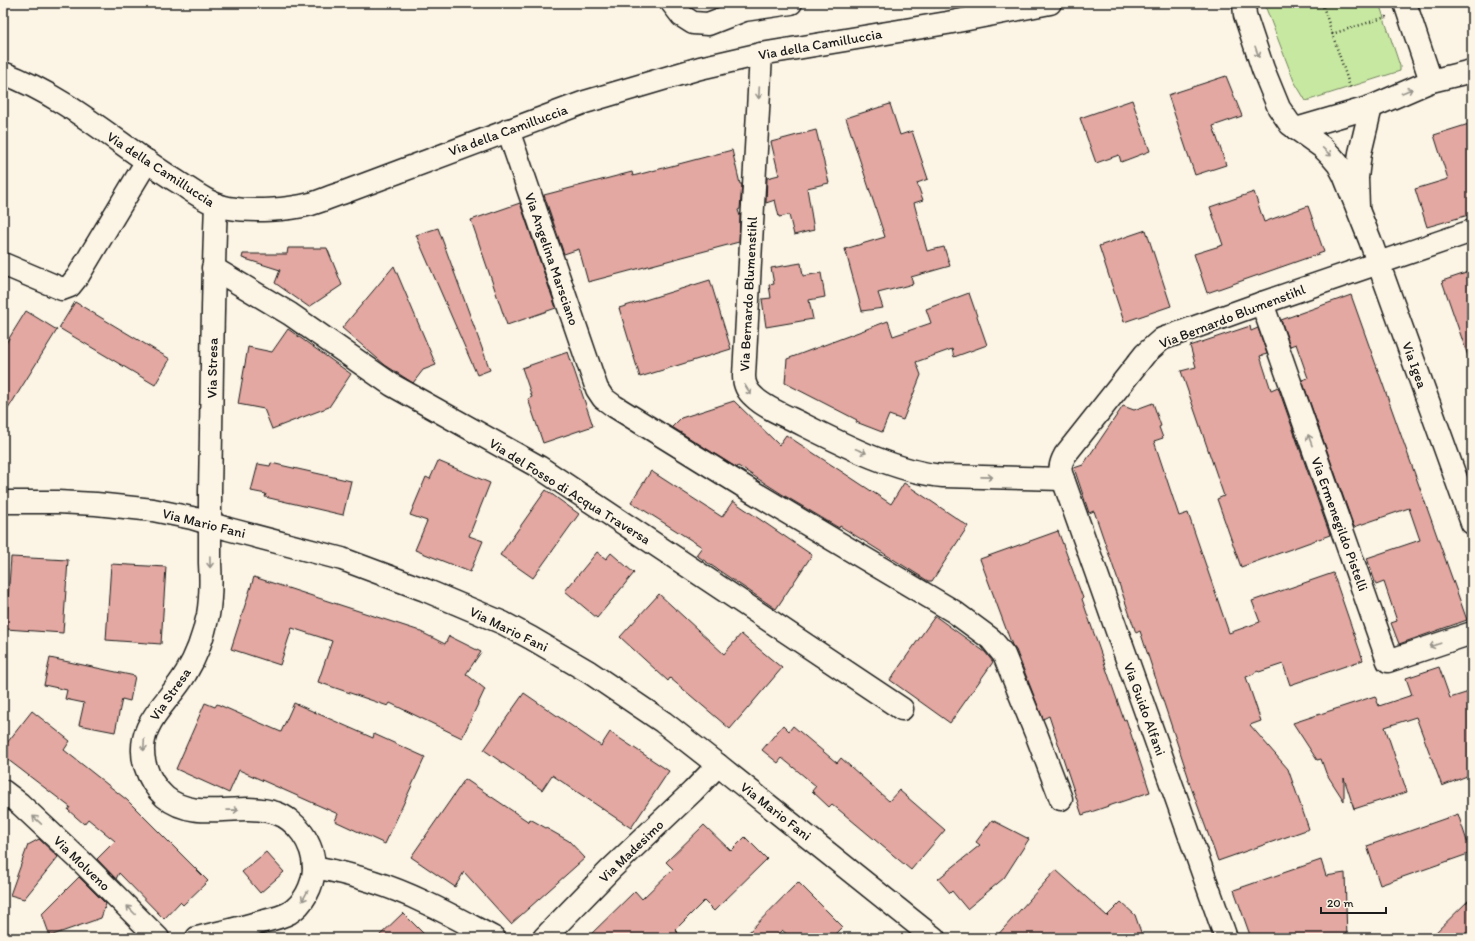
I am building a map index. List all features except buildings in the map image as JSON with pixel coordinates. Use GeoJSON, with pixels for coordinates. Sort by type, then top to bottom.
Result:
{"type":"FeatureCollection","features":[{"type":"Feature","properties":{"kind":"street"},"geometry":{"type":"LineString","coordinates":[[672,3],[682,16],[693,23],[708,24],[744,10],[791,3]]}},
{"type":"Feature","properties":{"kind":"street","name":"Via della Camilluccia"},"geometry":{"type":"LineString","coordinates":[[3,73],[27,83],[57,100],[147,161],[216,205],[229,208],[282,209],[310,204],[585,102],[700,68],[761,54],[1001,7],[1050,3]]}},
{"type":"Feature","properties":{"kind":"street"},"geometry":{"type":"LineString","coordinates":[[1405,3],[1431,81]]}},
{"type":"Feature","properties":{"kind":"street","name":"Via Igea"},"geometry":{"type":"LineString","coordinates":[[1241,7],[1276,102],[1285,118],[1296,129],[1322,147],[1338,164],[1358,208],[1472,523]]}},
{"type":"Feature","properties":{"kind":"street","name":"Via Bernardo Blumenstihl"},"geometry":{"type":"LineString","coordinates":[[761,54],[744,376],[746,388],[757,399],[813,430],[874,457],[912,471],[943,476],[1063,479],[1060,466],[1065,455],[1150,348],[1162,339],[1472,231]]}},
{"type":"Feature","properties":{"kind":"street"},"geometry":{"type":"LineString","coordinates":[[1296,129],[1365,109],[1431,81],[1472,72]]}},
{"type":"Feature","properties":{"kind":"street","name":"Via Igea"},"geometry":{"type":"LineString","coordinates":[[1358,208],[1357,178],[1365,109]]}},
{"type":"Feature","properties":{"kind":"street","name":"Via Angelina Marsciano"},"geometry":{"type":"LineString","coordinates":[[508,130],[596,389],[603,398],[748,489],[953,611],[991,639],[1004,656],[1061,799]]}},
{"type":"Feature","properties":{"kind":"street"},"geometry":{"type":"LineString","coordinates":[[3,264],[62,289],[67,288],[78,276],[147,161]]}},
{"type":"Feature","properties":{"kind":"street","name":"Via Stresa"},"geometry":{"type":"LineString","coordinates":[[197,938],[276,918],[289,913],[302,902],[306,896],[311,885],[314,867],[310,845],[296,826],[281,815],[259,810],[199,810],[179,806],[168,800],[158,790],[150,779],[145,765],[144,744],[148,725],[186,675],[196,654],[206,624],[209,609],[211,587],[213,268],[216,205]]}},
{"type":"Feature","properties":{"kind":"street","name":"Via del Fosso di Acqua Traversa"},"geometry":{"type":"LineString","coordinates":[[213,268],[290,314],[398,389],[539,467],[902,708]]}},
{"type":"Feature","properties":{"kind":"street","name":"Via Ermenegildo Pistelli"},"geometry":{"type":"LineString","coordinates":[[1262,303],[1388,661],[1472,633]]}},
{"type":"Feature","properties":{"kind":"street","name":"Via Guido Alfani"},"geometry":{"type":"LineString","coordinates":[[1063,479],[1226,938]]}},
{"type":"Feature","properties":{"kind":"street","name":"Via Mario Fani"},"geometry":{"type":"LineString","coordinates":[[3,502],[57,502],[110,506],[160,512],[192,518],[211,523],[228,530],[342,559],[399,579],[503,624],[531,638],[589,672],[662,722],[718,764],[934,938]]}},
{"type":"Feature","properties":{"kind":"street","name":"Via Madesimo"},"geometry":{"type":"LineString","coordinates":[[544,938],[610,870],[693,792],[718,764]]}},
{"type":"Feature","properties":{"kind":"street","name":"Via Molveno"},"geometry":{"type":"LineString","coordinates":[[3,792],[20,804],[83,863],[158,938]]}},
{"type":"Feature","properties":{"kind":"street"},"geometry":{"type":"LineString","coordinates":[[314,867],[376,882],[424,902],[494,938]]}},
{"type":"Feature","properties":{"kind":"path"},"geometry":{"type":"LineString","coordinates":[[1322,3],[1332,34],[1365,109]]}},
{"type":"Feature","properties":{"kind":"path"},"geometry":{"type":"LineString","coordinates":[[1332,34],[1386,17],[1389,24]]}},
{"type":"Feature","properties":{"kind":"green space"},"geometry":{"type":"Polygon","coordinates":[[[1264,3],[1379,3],[1400,66],[1400,71],[1306,101],[1294,81],[1264,3]]]}}]}
